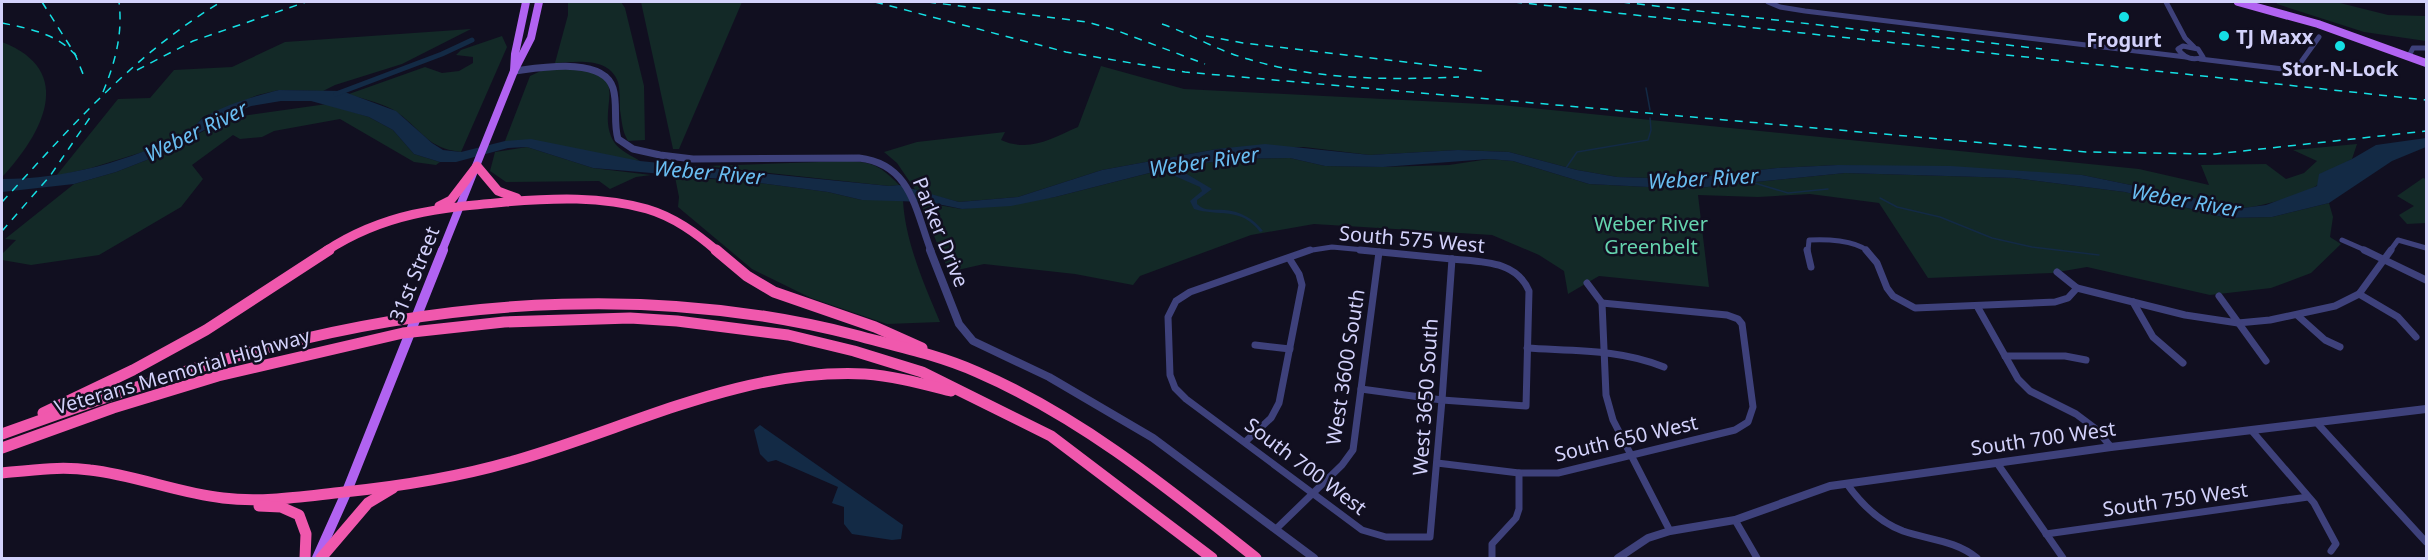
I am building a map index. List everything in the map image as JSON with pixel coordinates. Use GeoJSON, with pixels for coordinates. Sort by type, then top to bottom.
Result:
{"type":"FeatureCollection","features":[{"type":"Feature","properties":{"kind":"highway"},"geometry":{"type":"LineString","coordinates":[[434,209],[451,200],[477,166],[492,189],[508,197],[533,200]]}},
{"type":"Feature","properties":{"kind":"highway"},"geometry":{"type":"LineString","coordinates":[[2,433],[168,352],[206,330],[331,248],[362,231],[408,215],[434,209],[533,200],[597,200],[622,204],[670,218],[690,230],[744,273],[772,291],[802,304],[870,325],[975,371]]}},
{"type":"Feature","properties":{"kind":"highway","name":"Veterans Memorial Highway"},"geometry":{"type":"LineString","coordinates":[[2,433],[187,370],[263,350],[409,320],[529,307],[640,304],[748,312],[846,330],[975,371],[1014,390],[1076,426],[1169,489],[1256,558]]}},
{"type":"Feature","properties":{"kind":"highway","name":"Veterans Memorial Highway"},"geometry":{"type":"LineString","coordinates":[[2,448],[113,408],[289,358],[403,333],[504,322],[630,318],[720,325],[788,335],[854,351],[922,372],[1051,436],[1212,558]]}},
{"type":"Feature","properties":{"kind":"highway"},"geometry":{"type":"LineString","coordinates":[[2,473],[96,470],[200,496],[230,500],[262,500],[398,485],[470,473],[573,441],[711,393],[768,379],[858,374],[886,377],[966,394]]}},
{"type":"Feature","properties":{"kind":"highway"},"geometry":{"type":"LineString","coordinates":[[319,558],[368,503],[398,485]]}},
{"type":"Feature","properties":{"kind":"highway"},"geometry":{"type":"LineString","coordinates":[[200,496],[214,503],[281,507],[299,515],[306,534],[305,558]]}},
{"type":"Feature","properties":{"kind":"main road"},"geometry":{"type":"LineString","coordinates":[[514,71],[513,59],[522,32],[526,2]]}},
{"type":"Feature","properties":{"kind":"main road","name":"31st Street"},"geometry":{"type":"LineString","coordinates":[[319,558],[489,139],[514,71],[525,55],[534,29],[539,2]]}},
{"type":"Feature","properties":{"kind":"main road"},"geometry":{"type":"LineString","coordinates":[[2238,2],[2290,16]]}},
{"type":"Feature","properties":{"kind":"main road"},"geometry":{"type":"LineString","coordinates":[[2254,2],[2427,63]]}},
{"type":"Feature","properties":{"kind":"street"},"geometry":{"type":"LineString","coordinates":[[1768,2],[1806,11],[2159,54],[2186,57],[2199,53]]}},
{"type":"Feature","properties":{"kind":"street"},"geometry":{"type":"LineString","coordinates":[[2166,2],[2185,38],[2199,53]]}},
{"type":"Feature","properties":{"kind":"street"},"geometry":{"type":"LineString","coordinates":[[2180,48],[2199,53],[2218,62],[2283,70],[2296,69],[2319,37]]}},
{"type":"Feature","properties":{"kind":"street"},"geometry":{"type":"LineString","coordinates":[[2159,54],[2180,48],[2185,43],[2185,38]]}},
{"type":"Feature","properties":{"kind":"street"},"geometry":{"type":"LineString","coordinates":[[2180,48],[2186,57]]}},
{"type":"Feature","properties":{"kind":"street"},"geometry":{"type":"LineString","coordinates":[[2409,56],[2415,48],[2427,48]]}},
{"type":"Feature","properties":{"kind":"street","name":"Parker Drive"},"geometry":{"type":"LineString","coordinates":[[514,71],[570,67],[589,68],[603,73],[611,82],[613,90],[614,126],[618,139],[633,150],[712,159],[870,159],[890,166],[905,184],[959,324],[973,341],[1049,377],[1153,438],[1314,558]]}},
{"type":"Feature","properties":{"kind":"street"},"geometry":{"type":"LineString","coordinates":[[1811,267],[1807,248],[1809,240],[1829,241],[1865,248],[1872,255],[1892,296],[1901,304],[1915,308],[2055,302],[2068,298],[2077,288]]}},
{"type":"Feature","properties":{"kind":"street"},"geometry":{"type":"LineString","coordinates":[[2342,240],[2427,280]]}},
{"type":"Feature","properties":{"kind":"street"},"geometry":{"type":"LineString","coordinates":[[2056,272],[2077,288],[2185,315],[2238,323],[2297,315],[2334,306],[2359,294],[2398,240],[2427,248]]}},
{"type":"Feature","properties":{"kind":"street","name":"South 575 West"},"geometry":{"type":"LineString","coordinates":[[1175,388],[1170,375],[1168,317],[1176,301],[1190,292],[1315,248],[1332,247],[1492,262],[1510,268],[1524,279],[1529,291],[1527,348]]}},
{"type":"Feature","properties":{"kind":"street","name":"West 3600 South"},"geometry":{"type":"LineString","coordinates":[[1276,529],[1342,465],[1353,450],[1379,252]]}},
{"type":"Feature","properties":{"kind":"street"},"geometry":{"type":"LineString","coordinates":[[1245,442],[1271,418],[1279,403],[1302,285],[1299,274],[1289,258]]}},
{"type":"Feature","properties":{"kind":"street","name":"West 3650 South"},"geometry":{"type":"LineString","coordinates":[[1430,537],[1452,259]]}},
{"type":"Feature","properties":{"kind":"street"},"geometry":{"type":"LineString","coordinates":[[1587,284],[1602,303],[1606,395],[1612,420],[1670,531]]}},
{"type":"Feature","properties":{"kind":"street"},"geometry":{"type":"LineString","coordinates":[[2359,294],[2387,309],[2411,327],[2416,337]]}},
{"type":"Feature","properties":{"kind":"street"},"geometry":{"type":"LineString","coordinates":[[2219,296],[2266,361]]}},
{"type":"Feature","properties":{"kind":"street"},"geometry":{"type":"LineString","coordinates":[[2133,302],[2140,320],[2168,354],[2183,363]]}},
{"type":"Feature","properties":{"kind":"street","name":"South 650 West"},"geometry":{"type":"LineString","coordinates":[[1437,463],[1519,473],[1558,473],[1736,430],[1748,422],[1753,407],[1742,324],[1738,319],[1727,315],[1602,303]]}},
{"type":"Feature","properties":{"kind":"street"},"geometry":{"type":"LineString","coordinates":[[1977,306],[2018,378],[2030,391],[2076,414],[2096,429],[2111,447]]}},
{"type":"Feature","properties":{"kind":"street"},"geometry":{"type":"LineString","coordinates":[[2297,315],[2325,340],[2340,347]]}},
{"type":"Feature","properties":{"kind":"street"},"geometry":{"type":"LineString","coordinates":[[1255,345],[1290,349]]}},
{"type":"Feature","properties":{"kind":"street"},"geometry":{"type":"LineString","coordinates":[[1361,389],[1495,406],[1526,406],[1527,348],[1653,360],[1664,367]]}},
{"type":"Feature","properties":{"kind":"street"},"geometry":{"type":"LineString","coordinates":[[2006,356],[2065,356],[2086,360]]}},
{"type":"Feature","properties":{"kind":"street","name":"South 700 West"},"geometry":{"type":"LineString","coordinates":[[1175,388],[1362,530],[1386,537],[1430,537]]}},
{"type":"Feature","properties":{"kind":"street","name":"South 700 West"},"geometry":{"type":"LineString","coordinates":[[1618,558],[1648,538],[1670,531],[1735,520],[1830,486],[2111,447],[2427,409]]}},
{"type":"Feature","properties":{"kind":"street"},"geometry":{"type":"LineString","coordinates":[[2317,423],[2427,542]]}},
{"type":"Feature","properties":{"kind":"street"},"geometry":{"type":"LineString","coordinates":[[2252,431],[2314,503],[2336,544],[2331,551]]}},
{"type":"Feature","properties":{"kind":"street"},"geometry":{"type":"LineString","coordinates":[[1997,463],[2063,558]]}},
{"type":"Feature","properties":{"kind":"street"},"geometry":{"type":"LineString","coordinates":[[1492,558],[1492,544],[1516,518],[1519,509],[1519,473]]}},
{"type":"Feature","properties":{"kind":"street"},"geometry":{"type":"LineString","coordinates":[[1847,484],[1859,502],[1878,518],[1901,530],[1956,545],[1977,558]]}},
{"type":"Feature","properties":{"kind":"street","name":"South 750 West"},"geometry":{"type":"LineString","coordinates":[[2046,534],[2308,496]]}},
{"type":"Feature","properties":{"kind":"street"},"geometry":{"type":"LineString","coordinates":[[1735,520],[1757,558]]}},
{"type":"Feature","properties":{"kind":"green space"},"geometry":{"type":"Polygon","coordinates":[[[568,2],[621,2],[625,8],[644,86],[645,140],[628,141],[620,110],[618,82],[607,68],[591,62],[555,63],[568,15],[568,2]]]}},
{"type":"Feature","properties":{"kind":"green space"},"geometry":{"type":"Polygon","coordinates":[[[641,2],[742,2],[679,149],[673,149],[641,2]]]}},
{"type":"Feature","properties":{"kind":"green space"},"geometry":{"type":"Polygon","coordinates":[[[2276,2],[2336,2],[2388,15],[2426,16],[2426,41],[2364,32],[2276,2]]]}},
{"type":"Feature","properties":{"kind":"green space"},"geometry":{"type":"Polygon","coordinates":[[[471,29],[402,64],[323,91],[279,90],[258,95],[203,117],[191,131],[146,151],[56,176],[118,99],[150,98],[174,70],[232,67],[285,42],[471,29]]]}},
{"type":"Feature","properties":{"kind":"green space"},"geometry":{"type":"Polygon","coordinates":[[[502,36],[507,47],[461,152],[433,143],[393,110],[349,94],[425,67],[442,73],[459,71],[473,63],[473,57],[456,55],[461,50],[502,36]]]}},
{"type":"Feature","properties":{"kind":"green space"},"geometry":{"type":"Polygon","coordinates":[[[2,42],[25,54],[39,69],[46,86],[45,104],[39,123],[17,160],[2,177],[2,42]]]}},
{"type":"Feature","properties":{"kind":"green space","name":"Weber River Greenbelt"},"geometry":{"type":"Polygon","coordinates":[[[1101,66],[1184,89],[1502,105],[2139,169],[2209,185],[2201,165],[2266,164],[2286,179],[2304,173],[2317,161],[2293,150],[2357,144],[2352,159],[2312,188],[2282,200],[2243,208],[2082,175],[1838,165],[1777,168],[1682,179],[1617,177],[1577,170],[1509,152],[1458,150],[1370,155],[1304,147],[1217,149],[1102,170],[1018,197],[959,202],[916,191],[897,163],[884,152],[917,142],[1005,132],[1001,140],[1012,144],[1031,144],[1050,139],[1078,127],[1101,66]]]}},
{"type":"Feature","properties":{"kind":"green space"},"geometry":{"type":"Polygon","coordinates":[[[569,69],[590,72],[602,77],[608,84],[609,129],[614,142],[640,161],[505,141],[530,76],[543,70],[569,69]]]}},
{"type":"Feature","properties":{"kind":"green space"},"geometry":{"type":"Polygon","coordinates":[[[327,104],[369,117],[393,130],[414,154],[440,162],[436,165],[414,162],[340,119],[274,131],[262,137],[240,139],[233,135],[192,165],[203,179],[181,207],[99,255],[31,265],[2,260],[2,254],[16,240],[5,239],[74,184],[116,172],[157,156],[228,118],[327,104]]]}},
{"type":"Feature","properties":{"kind":"green space"},"geometry":{"type":"Polygon","coordinates":[[[527,147],[593,168],[651,175],[636,177],[610,189],[599,181],[506,182],[490,171],[495,152],[527,147]]]}},
{"type":"Feature","properties":{"kind":"green space","name":"Weber River Greenbelt"},"geometry":{"type":"Polygon","coordinates":[[[1290,158],[1325,166],[1383,167],[1449,165],[1489,159],[1513,161],[1589,184],[1688,189],[1845,173],[2015,178],[2125,192],[2226,218],[2272,217],[2329,203],[2333,217],[2330,237],[2341,244],[2311,273],[2271,288],[2210,295],[2087,267],[2052,273],[1928,278],[1879,203],[1810,194],[1758,197],[1698,195],[1709,287],[1599,276],[1568,294],[1564,271],[1539,255],[1492,235],[1314,224],[1251,235],[1140,276],[1133,285],[1075,274],[984,264],[949,272],[920,202],[962,209],[1055,197],[1173,167],[1235,159],[1290,158]]]}},
{"type":"Feature","properties":{"kind":"green space"},"geometry":{"type":"Polygon","coordinates":[[[864,162],[876,166],[899,185],[889,186],[705,166],[864,162]]]}},
{"type":"Feature","properties":{"kind":"green space"},"geometry":{"type":"Polygon","coordinates":[[[675,177],[745,181],[828,192],[862,200],[903,200],[911,247],[940,322],[887,324],[811,298],[752,269],[678,207],[679,197],[675,177]]]}},
{"type":"Feature","properties":{"kind":"green space"},"geometry":{"type":"Polygon","coordinates":[[[2423,178],[2426,179],[2426,223],[2407,224],[2399,215],[2414,206],[2397,196],[2423,178]]]}},
{"type":"Feature","properties":{"kind":"water","name":"Weber River"},"geometry":{"type":"Polygon","coordinates":[[[279,90],[342,91],[396,111],[443,150],[461,152],[505,141],[531,139],[640,161],[889,186],[899,185],[959,202],[1018,197],[1102,170],[1217,149],[1265,144],[1370,155],[1458,150],[1509,152],[1577,170],[1617,177],[1682,179],[1777,168],[1838,165],[1951,166],[2082,175],[2243,208],[2266,205],[2317,186],[2319,174],[2376,145],[2426,138],[2426,147],[2392,161],[2329,203],[2272,217],[2226,218],[2125,192],[2015,178],[1845,173],[1688,189],[1589,184],[1513,161],[1489,159],[1383,167],[1325,166],[1290,158],[1235,159],[1175,167],[1212,189],[1197,200],[1200,207],[1231,211],[1246,216],[1263,231],[1260,232],[1253,224],[1237,215],[1194,209],[1190,201],[1202,191],[1200,187],[1161,170],[1011,206],[962,209],[928,202],[862,200],[828,192],[745,181],[593,168],[527,147],[508,148],[456,162],[440,162],[414,154],[393,130],[369,117],[311,101],[281,101],[251,106],[157,156],[116,172],[74,184],[2,192],[2,179],[50,176],[121,160],[188,132],[203,118],[222,108],[279,90]]]}},
{"type":"Feature","properties":{"kind":"water"},"geometry":{"type":"Polygon","coordinates":[[[760,425],[903,525],[901,539],[892,540],[852,534],[844,524],[844,507],[832,503],[838,487],[776,460],[768,462],[760,454],[754,430],[760,425]]]}},
{"type":"Feature","properties":{"kind":"waterway"},"geometry":{"type":"LineString","coordinates":[[336,94],[442,54],[472,40]]}},
{"type":"Feature","properties":{"kind":"waterway"},"geometry":{"type":"LineString","coordinates":[[1646,88],[1650,110]]}},
{"type":"Feature","properties":{"kind":"waterway"},"geometry":{"type":"LineString","coordinates":[[1566,168],[1577,152],[1648,140],[1651,130],[1650,118]]}},
{"type":"Feature","properties":{"kind":"waterway","name":"Weber River"},"geometry":{"type":"LineString","coordinates":[[1751,182],[1788,193],[1828,189]]}},
{"type":"Feature","properties":{"kind":"waterway"},"geometry":{"type":"LineString","coordinates":[[1880,198],[1897,207],[1940,217],[1992,238],[2032,247],[2099,255]]}},
{"type":"Feature","properties":{"kind":"railway"},"geometry":{"type":"LineString","coordinates":[[42,2],[76,56]]}},
{"type":"Feature","properties":{"kind":"railway"},"geometry":{"type":"LineString","coordinates":[[103,92],[117,48],[120,25],[119,2]]}},
{"type":"Feature","properties":{"kind":"railway"},"geometry":{"type":"LineString","coordinates":[[2,202],[78,120],[131,69],[189,22],[221,2]]}},
{"type":"Feature","properties":{"kind":"railway"},"geometry":{"type":"LineString","coordinates":[[137,70],[193,41],[306,2]]}},
{"type":"Feature","properties":{"kind":"railway"},"geometry":{"type":"LineString","coordinates":[[875,2],[1066,52],[1185,72],[2086,152],[2215,154],[2426,131]]}},
{"type":"Feature","properties":{"kind":"railway"},"geometry":{"type":"LineString","coordinates":[[928,2],[1087,22],[1118,31],[1205,64]]}},
{"type":"Feature","properties":{"kind":"railway"},"geometry":{"type":"LineString","coordinates":[[1514,2],[2426,100]]}},
{"type":"Feature","properties":{"kind":"railway"},"geometry":{"type":"LineString","coordinates":[[1622,2],[1879,32]]}},
{"type":"Feature","properties":{"kind":"railway"},"geometry":{"type":"LineString","coordinates":[[2,23],[44,34],[62,43],[76,56]]}},
{"type":"Feature","properties":{"kind":"railway"},"geometry":{"type":"LineString","coordinates":[[1162,24],[1237,56],[1300,71],[1352,77],[1459,77]]}},
{"type":"Feature","properties":{"kind":"railway"},"geometry":{"type":"LineString","coordinates":[[1872,29],[2042,49]]}},
{"type":"Feature","properties":{"kind":"railway"},"geometry":{"type":"LineString","coordinates":[[1206,36],[1243,43],[1482,71]]}},
{"type":"Feature","properties":{"kind":"railway"},"geometry":{"type":"LineString","coordinates":[[76,56],[83,74]]}},
{"type":"Feature","properties":{"kind":"railway"},"geometry":{"type":"LineString","coordinates":[[2,231],[50,176],[91,116]]}},
{"type":"Feature","properties":{"kind":"place","name":"Frogurt"},"geometry":{"type":"Point","coordinates":[2124,17]}},
{"type":"Feature","properties":{"kind":"place","name":"TJ Maxx"},"geometry":{"type":"Point","coordinates":[2224,36]}},
{"type":"Feature","properties":{"kind":"place","name":"Stor-N-Lock"},"geometry":{"type":"Point","coordinates":[2340,46]}}]}
